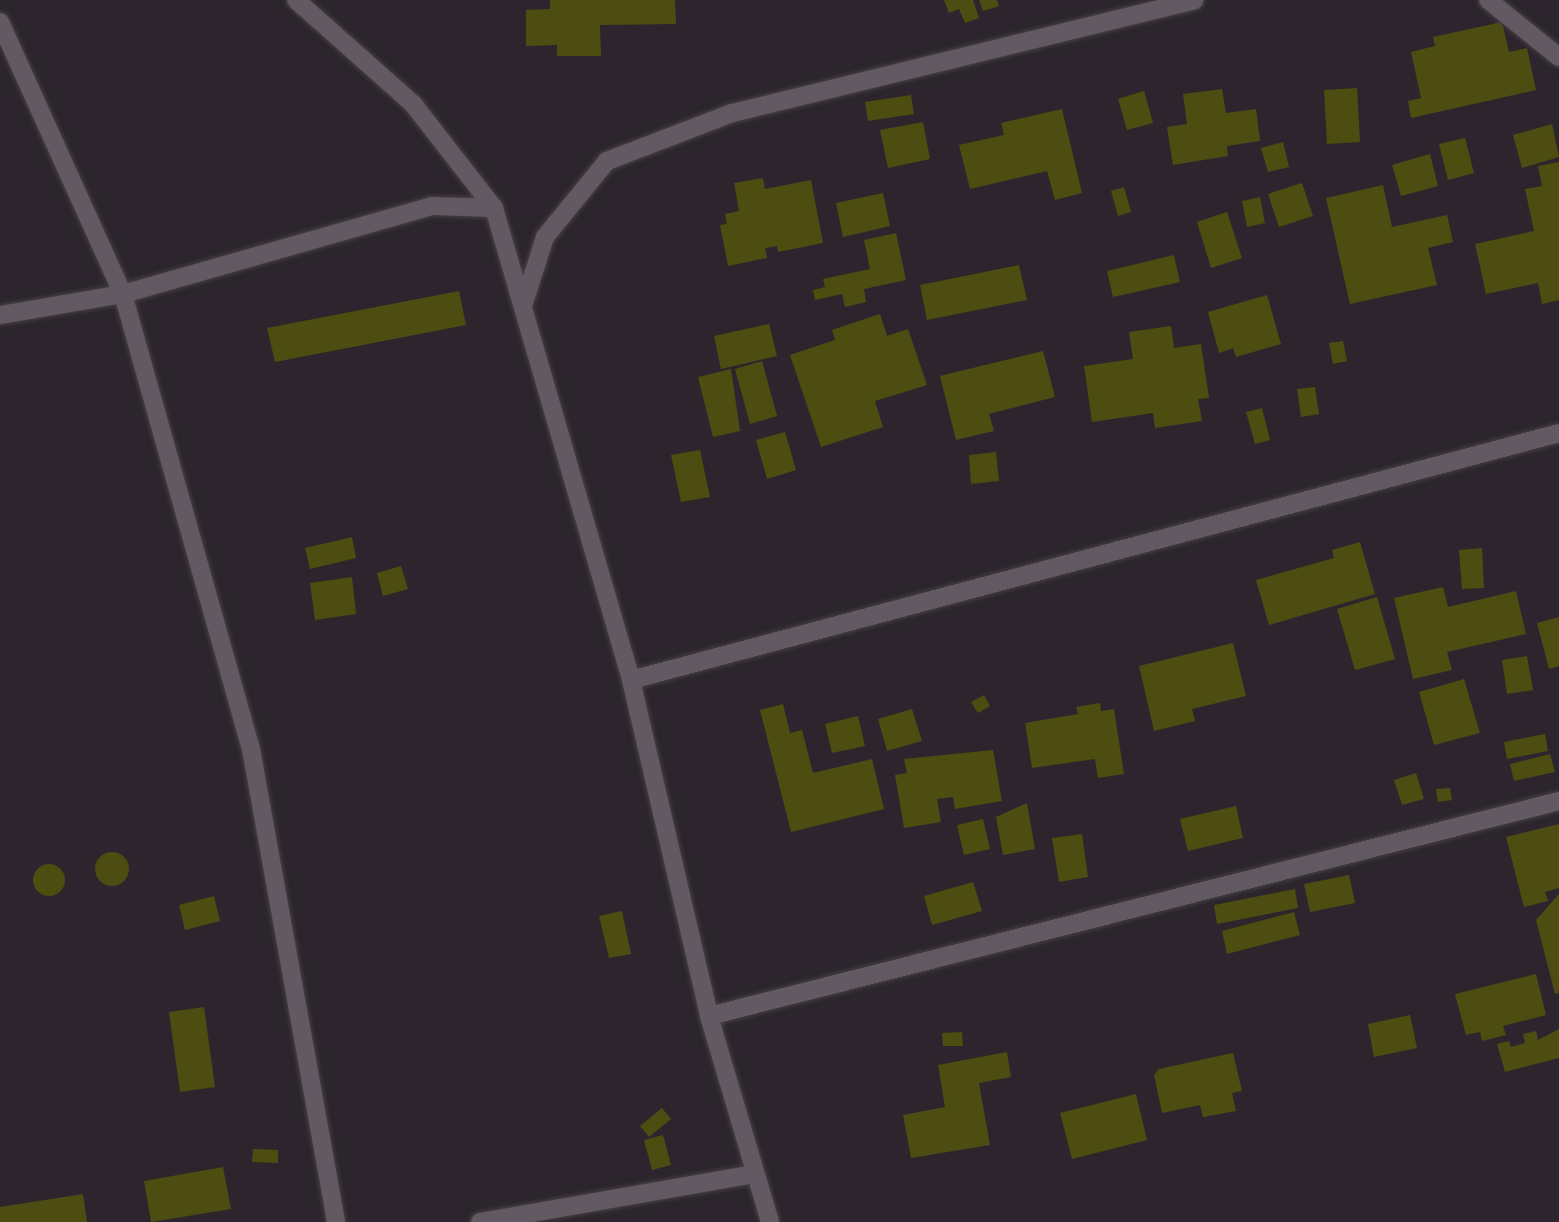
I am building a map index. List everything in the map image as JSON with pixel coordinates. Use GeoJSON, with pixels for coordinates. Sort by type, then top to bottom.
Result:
{"type":"FeatureCollection","features":[{"type":"Feature","properties":{"kind":"street"},"geometry":{"type":"LineString","coordinates":[[296,0],[413,104],[494,208],[631,680],[709,1016],[770,1222]]}},
{"type":"Feature","properties":{"kind":"street"},"geometry":{"type":"LineString","coordinates":[[523,306],[545,237],[607,161],[733,113],[1194,0]]}},
{"type":"Feature","properties":{"kind":"street"},"geometry":{"type":"LineString","coordinates":[[1488,0],[1559,57]]}},
{"type":"Feature","properties":{"kind":"street"},"geometry":{"type":"LineString","coordinates":[[0,22],[123,294],[251,749],[336,1222]]}},
{"type":"Feature","properties":{"kind":"street"},"geometry":{"type":"LineString","coordinates":[[0,315],[123,294],[432,206],[494,208]]}},
{"type":"Feature","properties":{"kind":"street"},"geometry":{"type":"LineString","coordinates":[[631,680],[1559,433]]}},
{"type":"Feature","properties":{"kind":"street"},"geometry":{"type":"LineString","coordinates":[[709,1016],[1559,802]]}},
{"type":"Feature","properties":{"kind":"street"},"geometry":{"type":"LineString","coordinates":[[480,1222],[755,1174]]}},
{"type":"Feature","properties":{"kind":"building"},"geometry":{"type":"Polygon","coordinates":[[[550,0],[675,0],[676,24],[600,25],[601,56],[557,56],[557,45],[526,46],[526,10],[550,9],[550,0]]]}},
{"type":"Feature","properties":{"kind":"building"},"geometry":{"type":"Polygon","coordinates":[[[944,0],[973,0],[979,18],[965,23],[959,9],[949,13],[944,0]]]}},
{"type":"Feature","properties":{"kind":"building"},"geometry":{"type":"Polygon","coordinates":[[[979,0],[997,0],[999,6],[983,11],[979,0]]]}},
{"type":"Feature","properties":{"kind":"building"},"geometry":{"type":"Polygon","coordinates":[[[1502,22],[1509,52],[1527,48],[1536,90],[1411,118],[1408,101],[1421,98],[1411,52],[1435,46],[1433,37],[1502,22]]]}},
{"type":"Feature","properties":{"kind":"building"},"geometry":{"type":"Polygon","coordinates":[[[1357,88],[1360,142],[1327,144],[1324,90],[1357,88]]]}},
{"type":"Feature","properties":{"kind":"building"},"geometry":{"type":"Polygon","coordinates":[[[1222,89],[1226,113],[1256,109],[1260,141],[1227,146],[1228,156],[1173,165],[1167,127],[1187,124],[1183,94],[1222,89]]]}},
{"type":"Feature","properties":{"kind":"building"},"geometry":{"type":"Polygon","coordinates":[[[1144,91],[1153,123],[1127,130],[1118,99],[1144,91]]]}},
{"type":"Feature","properties":{"kind":"building"},"geometry":{"type":"Polygon","coordinates":[[[911,95],[914,114],[868,121],[865,102],[911,95]]]}},
{"type":"Feature","properties":{"kind":"building"},"geometry":{"type":"Polygon","coordinates":[[[1062,109],[1082,193],[1055,200],[1047,171],[970,189],[959,145],[1004,135],[1001,123],[1062,109]]]}},
{"type":"Feature","properties":{"kind":"building"},"geometry":{"type":"Polygon","coordinates":[[[923,122],[930,159],[888,168],[880,130],[923,122]]]}},
{"type":"Feature","properties":{"kind":"building"},"geometry":{"type":"Polygon","coordinates":[[[1552,124],[1559,157],[1522,168],[1513,135],[1552,124]]]}},
{"type":"Feature","properties":{"kind":"building"},"geometry":{"type":"Polygon","coordinates":[[[1465,138],[1474,173],[1448,180],[1439,144],[1465,138]]]}},
{"type":"Feature","properties":{"kind":"building"},"geometry":{"type":"Polygon","coordinates":[[[1283,142],[1289,167],[1268,172],[1261,148],[1283,142]]]}},
{"type":"Feature","properties":{"kind":"building"},"geometry":{"type":"Polygon","coordinates":[[[1430,154],[1438,186],[1401,196],[1392,165],[1430,154]]]}},
{"type":"Feature","properties":{"kind":"building"},"geometry":{"type":"Polygon","coordinates":[[[1559,162],[1559,300],[1542,304],[1538,283],[1486,294],[1475,244],[1534,231],[1525,189],[1542,186],[1538,166],[1559,162]]]}},
{"type":"Feature","properties":{"kind":"building"},"geometry":{"type":"Polygon","coordinates":[[[763,178],[765,189],[811,180],[823,243],[778,252],[777,246],[765,248],[767,258],[728,266],[720,225],[727,224],[725,214],[739,211],[734,183],[763,178]]]}},
{"type":"Feature","properties":{"kind":"building"},"geometry":{"type":"Polygon","coordinates":[[[1302,183],[1313,216],[1279,227],[1268,194],[1302,183]]]}},
{"type":"Feature","properties":{"kind":"building"},"geometry":{"type":"Polygon","coordinates":[[[1383,185],[1392,227],[1447,215],[1453,242],[1428,248],[1437,285],[1350,304],[1326,198],[1383,185]]]}},
{"type":"Feature","properties":{"kind":"building"},"geometry":{"type":"Polygon","coordinates":[[[1124,187],[1131,212],[1118,216],[1111,191],[1124,187]]]}},
{"type":"Feature","properties":{"kind":"building"},"geometry":{"type":"Polygon","coordinates":[[[883,193],[890,226],[843,237],[836,203],[883,193]]]}},
{"type":"Feature","properties":{"kind":"building"},"geometry":{"type":"Polygon","coordinates":[[[1260,197],[1265,223],[1247,227],[1242,201],[1260,197]]]}},
{"type":"Feature","properties":{"kind":"building"},"geometry":{"type":"Polygon","coordinates":[[[1227,212],[1242,258],[1211,268],[1197,222],[1227,212]]]}},
{"type":"Feature","properties":{"kind":"building"},"geometry":{"type":"Polygon","coordinates":[[[896,233],[906,280],[864,289],[866,302],[845,307],[842,294],[815,300],[813,290],[825,287],[823,279],[870,269],[864,240],[896,233]]]}},
{"type":"Feature","properties":{"kind":"building"},"geometry":{"type":"Polygon","coordinates":[[[1174,255],[1180,282],[1113,297],[1107,271],[1174,255]]]}},
{"type":"Feature","properties":{"kind":"building"},"geometry":{"type":"Polygon","coordinates":[[[1019,265],[1027,300],[927,320],[920,285],[1019,265]]]}},
{"type":"Feature","properties":{"kind":"building"},"geometry":{"type":"Polygon","coordinates":[[[459,291],[466,325],[275,362],[267,328],[459,291]]]}},
{"type":"Feature","properties":{"kind":"building"},"geometry":{"type":"Polygon","coordinates":[[[1267,295],[1281,344],[1236,357],[1233,348],[1219,353],[1208,312],[1267,295]]]}},
{"type":"Feature","properties":{"kind":"building"},"geometry":{"type":"Polygon","coordinates":[[[880,314],[887,336],[908,329],[927,385],[875,401],[883,427],[821,447],[790,355],[835,340],[832,330],[880,314]]]}},
{"type":"Feature","properties":{"kind":"building"},"geometry":{"type":"Polygon","coordinates":[[[769,324],[777,356],[721,369],[714,336],[769,324]]]}},
{"type":"Feature","properties":{"kind":"building"},"geometry":{"type":"Polygon","coordinates":[[[1171,326],[1174,348],[1201,344],[1209,398],[1198,399],[1202,421],[1155,428],[1153,413],[1092,422],[1084,366],[1133,359],[1129,332],[1171,326]]]}},
{"type":"Feature","properties":{"kind":"building"},"geometry":{"type":"Polygon","coordinates":[[[1343,341],[1347,361],[1333,364],[1329,343],[1343,341]]]}},
{"type":"Feature","properties":{"kind":"building"},"geometry":{"type":"Polygon","coordinates":[[[1043,351],[1055,397],[989,414],[994,431],[956,440],[940,376],[1043,351]]]}},
{"type":"Feature","properties":{"kind":"building"},"geometry":{"type":"Polygon","coordinates":[[[762,361],[777,416],[750,424],[735,369],[762,361]]]}},
{"type":"Feature","properties":{"kind":"building"},"geometry":{"type":"Polygon","coordinates":[[[731,369],[740,431],[713,437],[698,377],[731,369]]]}},
{"type":"Feature","properties":{"kind":"building"},"geometry":{"type":"Polygon","coordinates":[[[1315,387],[1319,414],[1301,417],[1297,389],[1315,387]]]}},
{"type":"Feature","properties":{"kind":"building"},"geometry":{"type":"Polygon","coordinates":[[[1262,408],[1270,440],[1255,444],[1246,412],[1262,408]]]}},
{"type":"Feature","properties":{"kind":"building"},"geometry":{"type":"Polygon","coordinates":[[[785,432],[796,470],[767,479],[756,440],[785,432]]]}},
{"type":"Feature","properties":{"kind":"building"},"geometry":{"type":"Polygon","coordinates":[[[700,450],[710,497],[681,502],[671,455],[700,450]]]}},
{"type":"Feature","properties":{"kind":"building"},"geometry":{"type":"Polygon","coordinates":[[[996,452],[999,481],[971,484],[969,455],[996,452]]]}},
{"type":"Feature","properties":{"kind":"building"},"geometry":{"type":"Polygon","coordinates":[[[352,537],[356,558],[310,569],[305,548],[352,537]]]}},
{"type":"Feature","properties":{"kind":"building"},"geometry":{"type":"Polygon","coordinates":[[[1360,542],[1375,594],[1269,625],[1256,580],[1334,558],[1332,550],[1360,542]]]}},
{"type":"Feature","properties":{"kind":"building"},"geometry":{"type":"Polygon","coordinates":[[[1482,548],[1484,588],[1462,589],[1459,550],[1482,548]]]}},
{"type":"Feature","properties":{"kind":"building"},"geometry":{"type":"Polygon","coordinates":[[[401,566],[408,589],[383,596],[377,573],[401,566]]]}},
{"type":"Feature","properties":{"kind":"building"},"geometry":{"type":"Polygon","coordinates":[[[352,577],[356,614],[315,620],[310,583],[352,577]]]}},
{"type":"Feature","properties":{"kind":"building"},"geometry":{"type":"Polygon","coordinates":[[[1443,587],[1448,607],[1516,591],[1526,634],[1447,652],[1452,670],[1413,679],[1394,598],[1443,587]]]}},
{"type":"Feature","properties":{"kind":"building"},"geometry":{"type":"Polygon","coordinates":[[[1377,597],[1395,659],[1355,670],[1337,609],[1377,597]]]}},
{"type":"Feature","properties":{"kind":"building"},"geometry":{"type":"Polygon","coordinates":[[[1559,617],[1559,666],[1549,669],[1537,623],[1559,617]]]}},
{"type":"Feature","properties":{"kind":"building"},"geometry":{"type":"Polygon","coordinates":[[[1233,643],[1246,696],[1192,709],[1195,721],[1154,731],[1139,666],[1233,643]]]}},
{"type":"Feature","properties":{"kind":"building"},"geometry":{"type":"Polygon","coordinates":[[[1527,656],[1533,690],[1507,694],[1502,660],[1527,656]]]}},
{"type":"Feature","properties":{"kind":"building"},"geometry":{"type":"Polygon","coordinates":[[[1464,679],[1480,733],[1434,745],[1419,692],[1464,679]]]}},
{"type":"Feature","properties":{"kind":"building"},"geometry":{"type":"Polygon","coordinates":[[[984,695],[990,706],[978,713],[971,702],[984,695]]]}},
{"type":"Feature","properties":{"kind":"building"},"geometry":{"type":"Polygon","coordinates":[[[1100,703],[1101,711],[1114,709],[1124,774],[1098,778],[1095,759],[1032,768],[1025,723],[1078,714],[1076,707],[1100,703]]]}},
{"type":"Feature","properties":{"kind":"building"},"geometry":{"type":"Polygon","coordinates":[[[783,704],[790,733],[802,730],[813,773],[872,759],[884,809],[791,832],[760,710],[783,704]]]}},
{"type":"Feature","properties":{"kind":"building"},"geometry":{"type":"Polygon","coordinates":[[[912,709],[922,741],[887,751],[878,719],[912,709]]]}},
{"type":"Feature","properties":{"kind":"building"},"geometry":{"type":"Polygon","coordinates":[[[858,716],[865,746],[832,753],[825,724],[858,716]]]}},
{"type":"Feature","properties":{"kind":"building"},"geometry":{"type":"Polygon","coordinates":[[[1545,734],[1548,751],[1507,759],[1504,742],[1545,734]]]}},
{"type":"Feature","properties":{"kind":"building"},"geometry":{"type":"Polygon","coordinates":[[[993,750],[1002,801],[955,809],[953,797],[937,799],[941,822],[904,828],[895,775],[907,773],[904,759],[993,750]]]}},
{"type":"Feature","properties":{"kind":"building"},"geometry":{"type":"Polygon","coordinates":[[[1550,754],[1555,772],[1514,781],[1510,764],[1550,754]]]}},
{"type":"Feature","properties":{"kind":"building"},"geometry":{"type":"Polygon","coordinates":[[[1416,773],[1424,799],[1402,805],[1394,780],[1416,773]]]}},
{"type":"Feature","properties":{"kind":"building"},"geometry":{"type":"Polygon","coordinates":[[[1450,788],[1452,800],[1438,802],[1436,789],[1450,788]]]}},
{"type":"Feature","properties":{"kind":"building"},"geometry":{"type":"Polygon","coordinates":[[[1027,803],[1035,849],[1003,855],[996,817],[1027,803]]]}},
{"type":"Feature","properties":{"kind":"building"},"geometry":{"type":"Polygon","coordinates":[[[1236,806],[1243,838],[1188,851],[1180,819],[1236,806]]]}},
{"type":"Feature","properties":{"kind":"building"},"geometry":{"type":"Polygon","coordinates":[[[983,819],[990,849],[964,855],[957,825],[983,819]]]}},
{"type":"Feature","properties":{"kind":"building"},"geometry":{"type":"Polygon","coordinates":[[[1559,824],[1559,888],[1545,892],[1548,901],[1524,907],[1506,837],[1559,824]]]}},
{"type":"Feature","properties":{"kind":"building"},"geometry":{"type":"Polygon","coordinates":[[[1082,834],[1088,877],[1059,882],[1052,838],[1082,834]]]}},
{"type":"Feature","properties":{"kind":"building"},"geometry":{"type":"Polygon","coordinates":[[[112,852],[124,857],[129,869],[124,881],[112,886],[100,881],[95,869],[100,857],[112,852]]]}},
{"type":"Feature","properties":{"kind":"building"},"geometry":{"type":"Polygon","coordinates":[[[49,864],[61,868],[65,880],[61,892],[49,896],[37,892],[33,880],[37,868],[49,864]]]}},
{"type":"Feature","properties":{"kind":"building"},"geometry":{"type":"Polygon","coordinates":[[[1349,875],[1355,903],[1310,912],[1304,884],[1349,875]]]}},
{"type":"Feature","properties":{"kind":"building"},"geometry":{"type":"Polygon","coordinates":[[[973,882],[982,911],[932,925],[924,896],[973,882]]]}},
{"type":"Feature","properties":{"kind":"building"},"geometry":{"type":"Polygon","coordinates":[[[1295,889],[1298,908],[1217,924],[1214,905],[1295,889]]]}},
{"type":"Feature","properties":{"kind":"building"},"geometry":{"type":"Polygon","coordinates":[[[1559,894],[1559,993],[1555,994],[1536,920],[1559,894]]]}},
{"type":"Feature","properties":{"kind":"building"},"geometry":{"type":"Polygon","coordinates":[[[214,896],[220,921],[185,930],[179,905],[214,896]]]}},
{"type":"Feature","properties":{"kind":"building"},"geometry":{"type":"Polygon","coordinates":[[[622,911],[631,954],[609,958],[599,916],[622,911]]]}},
{"type":"Feature","properties":{"kind":"building"},"geometry":{"type":"Polygon","coordinates":[[[1294,912],[1300,935],[1227,954],[1222,931],[1294,912]]]}},
{"type":"Feature","properties":{"kind":"building"},"geometry":{"type":"Polygon","coordinates":[[[1536,974],[1546,1015],[1503,1026],[1506,1035],[1482,1041],[1480,1032],[1466,1035],[1455,994],[1536,974]]]}},
{"type":"Feature","properties":{"kind":"building"},"geometry":{"type":"Polygon","coordinates":[[[204,1007],[215,1087],[180,1092],[169,1012],[204,1007]]]}},
{"type":"Feature","properties":{"kind":"building"},"geometry":{"type":"Polygon","coordinates":[[[1410,1015],[1417,1048],[1374,1057],[1368,1024],[1410,1015]]]}},
{"type":"Feature","properties":{"kind":"building"},"geometry":{"type":"Polygon","coordinates":[[[1559,1029],[1559,1058],[1505,1072],[1497,1044],[1509,1041],[1511,1047],[1525,1043],[1523,1034],[1536,1031],[1538,1040],[1559,1029]]]}},
{"type":"Feature","properties":{"kind":"building"},"geometry":{"type":"Polygon","coordinates":[[[962,1032],[963,1046],[943,1046],[942,1033],[962,1032]]]}},
{"type":"Feature","properties":{"kind":"building"},"geometry":{"type":"Polygon","coordinates":[[[1007,1052],[1011,1077],[979,1083],[990,1145],[911,1158],[903,1115],[945,1107],[938,1065],[1007,1052]]]}},
{"type":"Feature","properties":{"kind":"building"},"geometry":{"type":"Polygon","coordinates":[[[1233,1053],[1242,1091],[1232,1093],[1236,1111],[1203,1117],[1200,1105],[1162,1113],[1154,1075],[1159,1069],[1233,1053]]]}},
{"type":"Feature","properties":{"kind":"building"},"geometry":{"type":"Polygon","coordinates":[[[1136,1094],[1147,1140],[1072,1159],[1060,1113],[1136,1094]]]}},
{"type":"Feature","properties":{"kind":"building"},"geometry":{"type":"Polygon","coordinates":[[[662,1108],[671,1119],[649,1137],[640,1126],[662,1108]]]}},
{"type":"Feature","properties":{"kind":"building"},"geometry":{"type":"Polygon","coordinates":[[[663,1135],[671,1165],[652,1170],[644,1140],[663,1135]]]}},
{"type":"Feature","properties":{"kind":"building"},"geometry":{"type":"Polygon","coordinates":[[[253,1149],[278,1150],[278,1163],[252,1162],[253,1149]]]}},
{"type":"Feature","properties":{"kind":"building"},"geometry":{"type":"Polygon","coordinates":[[[223,1167],[231,1209],[151,1222],[144,1181],[223,1167]]]}},
{"type":"Feature","properties":{"kind":"building"},"geometry":{"type":"Polygon","coordinates":[[[83,1194],[87,1222],[0,1222],[0,1207],[83,1194]]]}}]}
